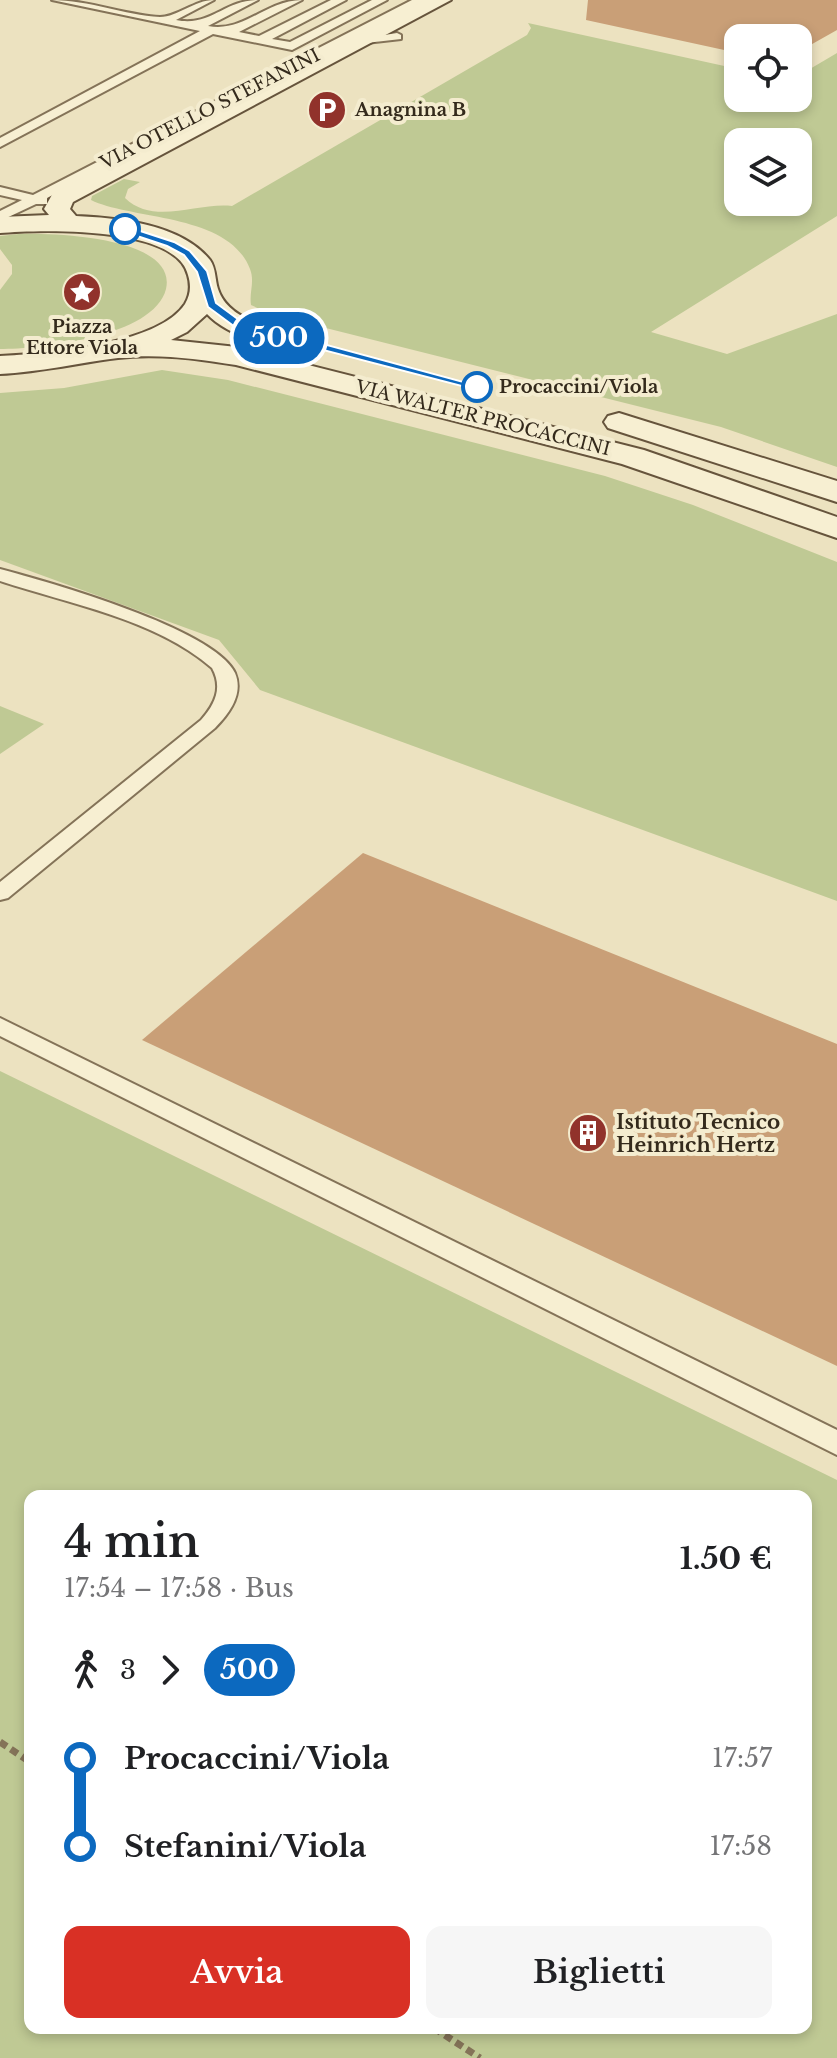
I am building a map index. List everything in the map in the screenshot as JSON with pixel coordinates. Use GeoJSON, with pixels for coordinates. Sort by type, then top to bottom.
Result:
{"type":"FeatureCollection","features":[{"type":"Feature","properties":{"kind":"street","name":"VIA OTELLO STEFANINI"},"geometry":{"type":"LineString","coordinates":[[54,210],[62,198],[399,27],[441,0]]}},
{"type":"Feature","properties":{"kind":"street"},"geometry":{"type":"LineString","coordinates":[[0,225],[54,210],[171,244],[198,265],[205,277],[205,290],[197,306],[169,329],[121,349],[66,360],[0,365]]}},
{"type":"Feature","properties":{"kind":"street","name":"VIA WALTER PROCACCINI"},"geometry":{"type":"LineString","coordinates":[[205,290],[219,313],[251,329],[386,364]]}},
{"type":"Feature","properties":{"kind":"street","name":"VIA WALTER PROCACCINI"},"geometry":{"type":"LineString","coordinates":[[121,349],[182,348],[252,360],[633,457],[837,528]]}},
{"type":"Feature","properties":{"kind":"street","name":"VIA WALTER PROCACCINI"},"geometry":{"type":"LineString","coordinates":[[597,417],[707,448],[837,492]]}},
{"type":"Feature","properties":{"kind":"lane"},"geometry":{"type":"LineString","coordinates":[[100,8],[118,0]]}},
{"type":"Feature","properties":{"kind":"lane"},"geometry":{"type":"LineString","coordinates":[[164,21],[208,0]]}},
{"type":"Feature","properties":{"kind":"lane"},"geometry":{"type":"LineString","coordinates":[[196,27],[252,0]]}},
{"type":"Feature","properties":{"kind":"lane"},"geometry":{"type":"LineString","coordinates":[[228,33],[296,0]]}},
{"type":"Feature","properties":{"kind":"lane"},"geometry":{"type":"LineString","coordinates":[[260,40],[340,0]]}},
{"type":"Feature","properties":{"kind":"lane"},"geometry":{"type":"LineString","coordinates":[[68,1],[292,46],[381,0]]}},
{"type":"Feature","properties":{"kind":"lane"},"geometry":{"type":"LineString","coordinates":[[133,15],[155,5]]}},
{"type":"Feature","properties":{"kind":"lane","name":"VIA OTELLO STEFANINI"},"geometry":{"type":"LineString","coordinates":[[0,217],[54,210],[399,27]]}},
{"type":"Feature","properties":{"kind":"lane"},"geometry":{"type":"LineString","coordinates":[[0,143],[211,30]]}},
{"type":"Feature","properties":{"kind":"lane"},"geometry":{"type":"LineString","coordinates":[[0,191],[54,210]]}},
{"type":"Feature","properties":{"kind":"lane"},"geometry":{"type":"LineString","coordinates":[[0,575],[155,629],[201,649],[222,668],[228,689],[220,712],[208,724],[0,893]]}},
{"type":"Feature","properties":{"kind":"lane"},"geometry":{"type":"LineString","coordinates":[[0,1026],[837,1443]]}},
{"type":"Feature","properties":{"kind":"path"},"geometry":{"type":"LineString","coordinates":[[0,1742],[24,1758]]}},
{"type":"Feature","properties":{"kind":"path"},"geometry":{"type":"LineString","coordinates":[[443,2034],[480,2058]]}},
{"type":"Feature","properties":{"kind":"green space"},"geometry":{"type":"Polygon","coordinates":[[[528,23],[724,66],[724,112],[812,112],[812,68],[837,53],[837,216],[651,332],[727,354],[837,314],[837,467],[721,427],[270,314],[251,305],[250,269],[239,251],[222,237],[178,221],[91,200],[92,196],[124,179],[140,182],[128,189],[125,198],[149,210],[163,212],[232,206],[527,35],[531,28],[528,23]]]}},
{"type":"Feature","properties":{"kind":"green space","name":"Piazza Ettore Viola"},"geometry":{"type":"Polygon","coordinates":[[[0,236],[82,237],[133,248],[152,258],[164,271],[166,289],[157,305],[141,319],[119,329],[67,343],[0,349],[0,290],[12,274],[12,265],[0,249],[0,236]]]}},
{"type":"Feature","properties":{"kind":"green space"},"geometry":{"type":"Polygon","coordinates":[[[162,370],[228,380],[605,476],[693,505],[837,562],[837,901],[260,690],[219,640],[0,560],[0,393],[64,388],[162,370]]]}},
{"type":"Feature","properties":{"kind":"green space"},"geometry":{"type":"Polygon","coordinates":[[[0,706],[44,724],[0,754],[0,706]]]}},
{"type":"Feature","properties":{"kind":"green space"},"geometry":{"type":"Polygon","coordinates":[[[0,1071],[837,1480],[837,2058],[0,2058],[0,1071]]]}},
{"type":"Feature","properties":{"kind":"building"},"geometry":{"type":"Polygon","coordinates":[[[588,0],[837,0],[837,30],[812,44],[812,24],[724,24],[724,50],[586,20],[588,0]]]}},
{"type":"Feature","properties":{"kind":"building","name":"Istituto Tecnico Heinrich Hertz"},"geometry":{"type":"Polygon","coordinates":[[[363,853],[837,1044],[837,1366],[142,1040],[363,853]]]}},
{"type":"Feature","properties":{"kind":"bus line","name":"500"},"geometry":{"type":"LineString","coordinates":[[125,229],[149,235],[187,253],[205,277],[205,290],[211,305],[238,324],[265,334],[477,387]]}},
{"type":"Feature","properties":{"kind":"place","name":"Anagnina B"},"geometry":{"type":"Point","coordinates":[327,110]}},
{"type":"Feature","properties":{"kind":"place","name":"Piazza Ettore Viola"},"geometry":{"type":"Point","coordinates":[82,292]}},
{"type":"Feature","properties":{"kind":"place","name":"Procaccini/Viola"},"geometry":{"type":"Point","coordinates":[477,387]}},
{"type":"Feature","properties":{"kind":"place","name":"Istituto Tecnico Heinrich Hertz"},"geometry":{"type":"Point","coordinates":[588,1133]}}]}
